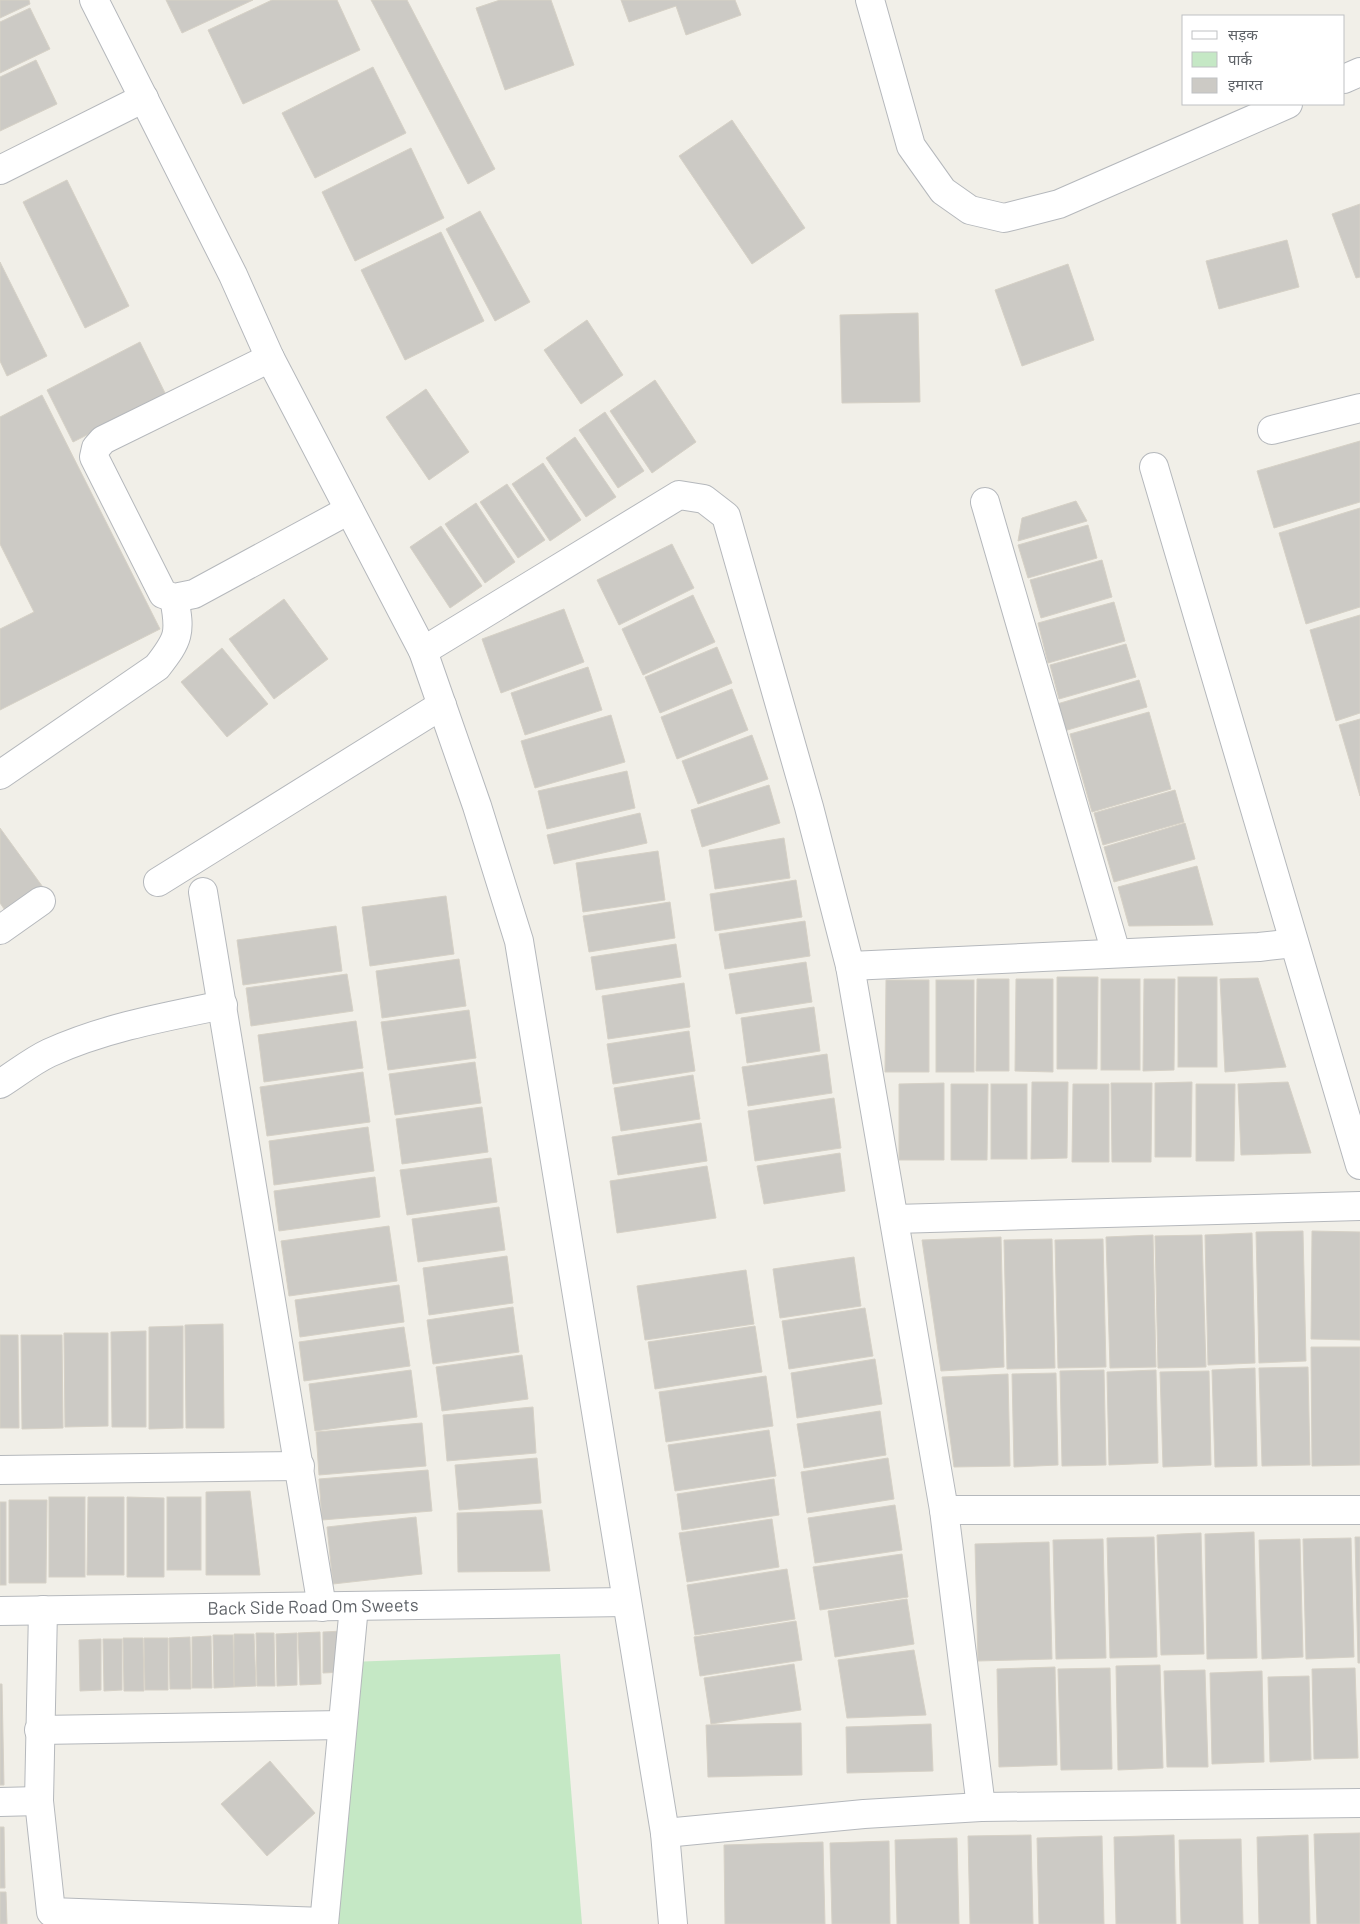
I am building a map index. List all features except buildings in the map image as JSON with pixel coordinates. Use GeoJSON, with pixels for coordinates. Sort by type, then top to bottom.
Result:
{"type":"FeatureCollection","features":[{"type":"Feature","properties":{"kind":"street"},"geometry":{"type":"LineString","coordinates":[[94,0],[233,275],[270,358],[423,651],[477,806],[519,941],[665,1833],[673,1924]]}},
{"type":"Feature","properties":{"kind":"street"},"geometry":{"type":"LineString","coordinates":[[870,0],[911,146],[943,191],[970,210],[1004,218],[1059,204],[1286,105]]}},
{"type":"Feature","properties":{"kind":"street"},"geometry":{"type":"LineString","coordinates":[[1345,79],[1360,72]]}},
{"type":"Feature","properties":{"kind":"street"},"geometry":{"type":"LineString","coordinates":[[0,170],[144,98]]}},
{"type":"Feature","properties":{"kind":"street"},"geometry":{"type":"LineString","coordinates":[[270,358],[103,440],[96,448],[94,457],[163,594],[174,598],[194,594],[349,510]]}},
{"type":"Feature","properties":{"kind":"street"},"geometry":{"type":"LineString","coordinates":[[1272,430],[1360,408]]}},
{"type":"Feature","properties":{"kind":"street"},"geometry":{"type":"LineString","coordinates":[[1154,467],[1360,1165]]}},
{"type":"Feature","properties":{"kind":"street"},"geometry":{"type":"LineString","coordinates":[[423,651],[679,495],[704,499],[726,516],[809,807],[850,966],[944,1510],[982,1807]]}},
{"type":"Feature","properties":{"kind":"street"},"geometry":{"type":"LineString","coordinates":[[985,502],[1116,953]]}},
{"type":"Feature","properties":{"kind":"street"},"geometry":{"type":"LineString","coordinates":[[0,775],[157,668],[170,651],[177,637],[179,622],[174,598]]}},
{"type":"Feature","properties":{"kind":"street"},"geometry":{"type":"LineString","coordinates":[[158,882],[442,705]]}},
{"type":"Feature","properties":{"kind":"street"},"geometry":{"type":"LineString","coordinates":[[203,892],[322,1606]]}},
{"type":"Feature","properties":{"kind":"street"},"geometry":{"type":"LineString","coordinates":[[0,930],[40,900]]}},
{"type":"Feature","properties":{"kind":"street"},"geometry":{"type":"LineString","coordinates":[[850,966],[1294,943]]}},
{"type":"Feature","properties":{"kind":"street"},"geometry":{"type":"LineString","coordinates":[[0,1084],[47,1054],[89,1037],[135,1023],[223,1005]]}},
{"type":"Feature","properties":{"kind":"street"},"geometry":{"type":"LineString","coordinates":[[895,1219],[1360,1206]]}},
{"type":"Feature","properties":{"kind":"street"},"geometry":{"type":"LineString","coordinates":[[0,1470],[300,1466]]}},
{"type":"Feature","properties":{"kind":"street"},"geometry":{"type":"LineString","coordinates":[[944,1510],[1360,1510]]}},
{"type":"Feature","properties":{"kind":"street","name":"Back Side Road Om Sweets"},"geometry":{"type":"LineString","coordinates":[[0,1611],[626,1602]]}},
{"type":"Feature","properties":{"kind":"street"},"geometry":{"type":"LineString","coordinates":[[43,1610],[39,1801],[51,1918],[324,1923],[354,1606]]}},
{"type":"Feature","properties":{"kind":"street"},"geometry":{"type":"LineString","coordinates":[[39,1730],[342,1725]]}},
{"type":"Feature","properties":{"kind":"street"},"geometry":{"type":"LineString","coordinates":[[0,1802],[39,1801]]}},
{"type":"Feature","properties":{"kind":"street"},"geometry":{"type":"LineString","coordinates":[[665,1833],[864,1814],[982,1807],[1360,1803]]}},
{"type":"Feature","properties":{"kind":"green space"},"geometry":{"type":"Polygon","coordinates":[[[560,1654],[582,1924],[332,1924],[350,1662],[560,1654]]]}}]}
